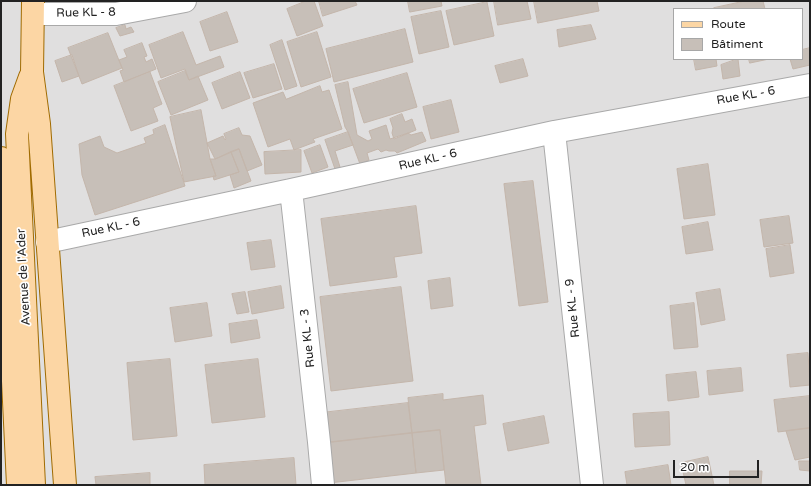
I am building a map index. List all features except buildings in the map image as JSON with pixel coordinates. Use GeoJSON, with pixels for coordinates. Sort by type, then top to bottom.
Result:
{"type":"FeatureCollection","features":[{"type":"Feature","properties":{"kind":"main road","name":"Avenue de l'Ader"},"geometry":{"type":"LineString","coordinates":[[33,7],[32,72],[39,124],[65,485]]}},
{"type":"Feature","properties":{"kind":"main road","name":"Avenue de l'Ader"},"geometry":{"type":"LineString","coordinates":[[32,72],[22,98],[16,134],[34,485]]}},
{"type":"Feature","properties":{"kind":"main road","name":"Avenue de l'Ader"},"geometry":{"type":"LineString","coordinates":[[1,158],[3,172],[18,485]]}},
{"type":"Feature","properties":{"kind":"street","name":"Rue KL - 8"},"geometry":{"type":"LineString","coordinates":[[33,7],[116,14],[185,1]]}},
{"type":"Feature","properties":{"kind":"street","name":"Rue KL - 6"},"geometry":{"type":"LineString","coordinates":[[47,242],[554,132],[810,84]]}},
{"type":"Feature","properties":{"kind":"street","name":"Rue KL - 9"},"geometry":{"type":"LineString","coordinates":[[554,132],[592,485]]}},
{"type":"Feature","properties":{"kind":"street","name":"Rue KL - 3"},"geometry":{"type":"LineString","coordinates":[[291,190],[320,442],[323,485]]}},
{"type":"Feature","properties":{"kind":"shaded area"},"geometry":{"type":"Polygon","coordinates":[[[1,1],[810,1],[810,485],[1,485],[1,1]]]}}]}
